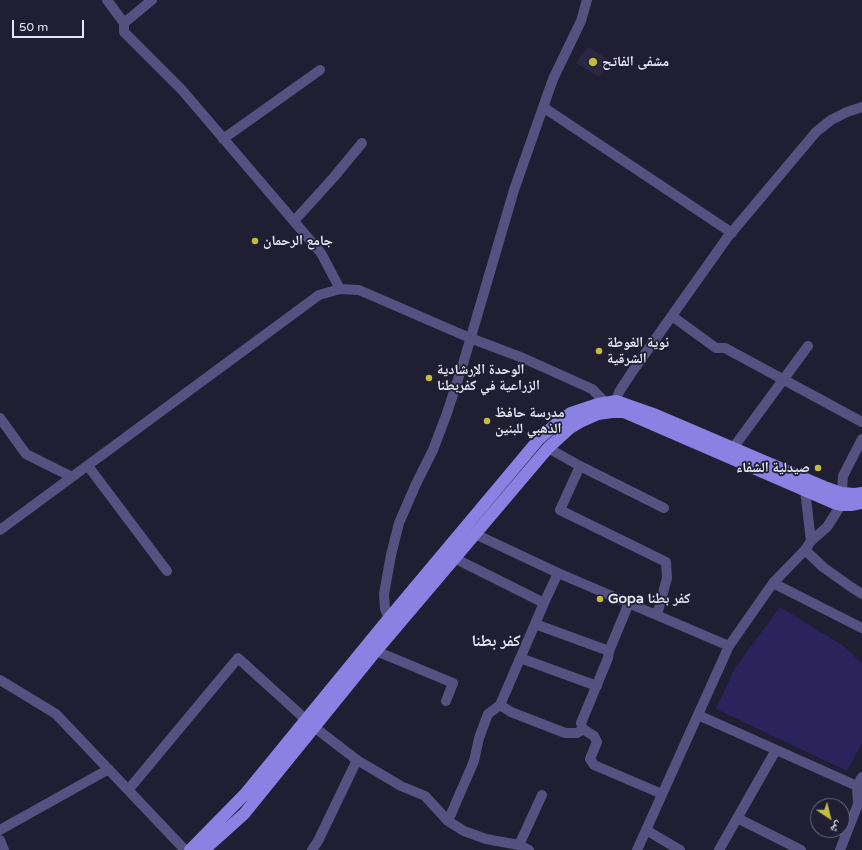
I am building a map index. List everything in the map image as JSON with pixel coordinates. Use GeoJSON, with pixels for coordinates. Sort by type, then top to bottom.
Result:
{"type":"FeatureCollection","features":[{"type":"Feature","properties":{"kind":"main road"},"geometry":{"type":"LineString","coordinates":[[204,850],[244,814],[389,618],[539,439],[571,413],[610,401],[656,415],[733,448],[852,505],[862,503]]}},
{"type":"Feature","properties":{"kind":"main road"},"geometry":{"type":"LineString","coordinates":[[190,850],[245,794],[376,651],[548,448],[570,428],[580,422],[598,414],[624,412],[805,490],[841,499],[862,493]]}},
{"type":"Feature","properties":{"kind":"street"},"geometry":{"type":"LineString","coordinates":[[107,0],[124,23],[124,32],[182,90],[321,254],[340,289]]}},
{"type":"Feature","properties":{"kind":"street"},"geometry":{"type":"LineString","coordinates":[[124,23],[152,0]]}},
{"type":"Feature","properties":{"kind":"street"},"geometry":{"type":"LineString","coordinates":[[389,618],[385,609],[384,594],[391,555],[399,523],[433,450],[447,413],[514,190],[543,106],[581,21],[587,0]]}},
{"type":"Feature","properties":{"kind":"street"},"geometry":{"type":"LineString","coordinates":[[224,139],[320,70]]}},
{"type":"Feature","properties":{"kind":"street"},"geometry":{"type":"LineString","coordinates":[[543,106],[732,233]]}},
{"type":"Feature","properties":{"kind":"street"},"geometry":{"type":"LineString","coordinates":[[0,530],[319,295],[340,289],[359,290],[470,338],[523,358],[592,389],[610,401],[619,392],[732,233],[816,132],[846,112],[862,106]]}},
{"type":"Feature","properties":{"kind":"street"},"geometry":{"type":"LineString","coordinates":[[294,221],[334,177],[362,143]]}},
{"type":"Feature","properties":{"kind":"street"},"geometry":{"type":"LineString","coordinates":[[672,316],[716,348],[725,348],[862,422]]}},
{"type":"Feature","properties":{"kind":"street"},"geometry":{"type":"LineString","coordinates":[[733,448],[808,346]]}},
{"type":"Feature","properties":{"kind":"street"},"geometry":{"type":"LineString","coordinates":[[1,420],[26,454],[72,477]]}},
{"type":"Feature","properties":{"kind":"street"},"geometry":{"type":"LineString","coordinates":[[637,850],[729,646],[773,583],[805,550],[811,541],[827,526],[841,499],[843,476],[862,439]]}},
{"type":"Feature","properties":{"kind":"street"},"geometry":{"type":"LineString","coordinates":[[548,448],[580,466],[664,508]]}},
{"type":"Feature","properties":{"kind":"street"},"geometry":{"type":"LineString","coordinates":[[88,466],[167,571]]}},
{"type":"Feature","properties":{"kind":"street"},"geometry":{"type":"LineString","coordinates":[[580,466],[560,510],[666,562],[667,578],[657,615]]}},
{"type":"Feature","properties":{"kind":"street"},"geometry":{"type":"LineString","coordinates":[[805,490],[811,541]]}},
{"type":"Feature","properties":{"kind":"street"},"geometry":{"type":"LineString","coordinates":[[475,534],[558,573],[729,646]]}},
{"type":"Feature","properties":{"kind":"street"},"geometry":{"type":"LineString","coordinates":[[805,550],[823,567],[862,594]]}},
{"type":"Feature","properties":{"kind":"street"},"geometry":{"type":"LineString","coordinates":[[454,558],[544,603]]}},
{"type":"Feature","properties":{"kind":"street"},"geometry":{"type":"LineString","coordinates":[[448,821],[474,761],[479,738],[488,714],[500,705],[558,573]]}},
{"type":"Feature","properties":{"kind":"street"},"geometry":{"type":"LineString","coordinates":[[773,583],[862,628]]}},
{"type":"Feature","properties":{"kind":"street"},"geometry":{"type":"LineString","coordinates":[[629,603],[581,723],[583,729],[594,736],[597,742],[590,759],[594,765],[662,794]]}},
{"type":"Feature","properties":{"kind":"street"},"geometry":{"type":"LineString","coordinates":[[535,624],[609,651]]}},
{"type":"Feature","properties":{"kind":"street"},"geometry":{"type":"LineString","coordinates":[[376,651],[453,683],[446,702]]}},
{"type":"Feature","properties":{"kind":"street"},"geometry":{"type":"LineString","coordinates":[[129,790],[238,658],[310,723],[357,760],[401,786],[425,796],[448,821],[464,831],[486,839],[519,845],[529,850]]}},
{"type":"Feature","properties":{"kind":"street"},"geometry":{"type":"LineString","coordinates":[[520,658],[596,686]]}},
{"type":"Feature","properties":{"kind":"street"},"geometry":{"type":"LineString","coordinates":[[0,680],[56,714],[185,850]]}},
{"type":"Feature","properties":{"kind":"street"},"geometry":{"type":"LineString","coordinates":[[500,705],[511,712],[564,733],[577,733],[583,729]]}},
{"type":"Feature","properties":{"kind":"street"},"geometry":{"type":"LineString","coordinates":[[698,715],[776,750],[860,782],[858,804],[840,850]]}},
{"type":"Feature","properties":{"kind":"street"},"geometry":{"type":"LineString","coordinates":[[719,850],[776,750]]}},
{"type":"Feature","properties":{"kind":"street"},"geometry":{"type":"LineString","coordinates":[[312,850],[318,842],[357,760]]}},
{"type":"Feature","properties":{"kind":"street"},"geometry":{"type":"LineString","coordinates":[[0,830],[109,769]]}},
{"type":"Feature","properties":{"kind":"street"},"geometry":{"type":"LineString","coordinates":[[519,845],[542,795]]}},
{"type":"Feature","properties":{"kind":"street"},"geometry":{"type":"LineString","coordinates":[[737,818],[801,850]]}},
{"type":"Feature","properties":{"kind":"street"},"geometry":{"type":"LineString","coordinates":[[646,830],[680,850]]}},
{"type":"Feature","properties":{"kind":"street"},"geometry":{"type":"LineString","coordinates":[[0,840],[4,850]]}},
{"type":"Feature","properties":{"kind":"shaded area","name":"مشفى الفاتح"},"geometry":{"type":"Polygon","coordinates":[[[588,47],[611,61],[599,77],[576,63],[588,47]]]}},
{"type":"Feature","properties":{"kind":"shaded area"},"geometry":{"type":"Polygon","coordinates":[[[780,607],[842,645],[862,663],[862,743],[847,771],[716,709],[735,668],[780,607]]]}},
{"type":"Feature","properties":{"kind":"place","name":"مشفى الفاتح"},"geometry":{"type":"Point","coordinates":[593,62]}},
{"type":"Feature","properties":{"kind":"place","name":"جامع الرحمان"},"geometry":{"type":"Point","coordinates":[255,241]}},
{"type":"Feature","properties":{"kind":"place","name":"نوية الغوطة الشرقية"},"geometry":{"type":"Point","coordinates":[599,351]}},
{"type":"Feature","properties":{"kind":"place","name":"الوحدة الإرشادية الزراعية في كفربطنا"},"geometry":{"type":"Point","coordinates":[429,378]}},
{"type":"Feature","properties":{"kind":"place","name":"مدرسة حافظ الذهبي للبنين"},"geometry":{"type":"Point","coordinates":[487,421]}},
{"type":"Feature","properties":{"kind":"place","name":"صيدلية الشفاء"},"geometry":{"type":"Point","coordinates":[818,468]}},
{"type":"Feature","properties":{"kind":"place","name":"Gopa كفر بطنا"},"geometry":{"type":"Point","coordinates":[600,599]}},
{"type":"Feature","properties":{"kind":"district","name":"كفر بطنا"},"geometry":{"type":"Point","coordinates":[496,642]}}]}
